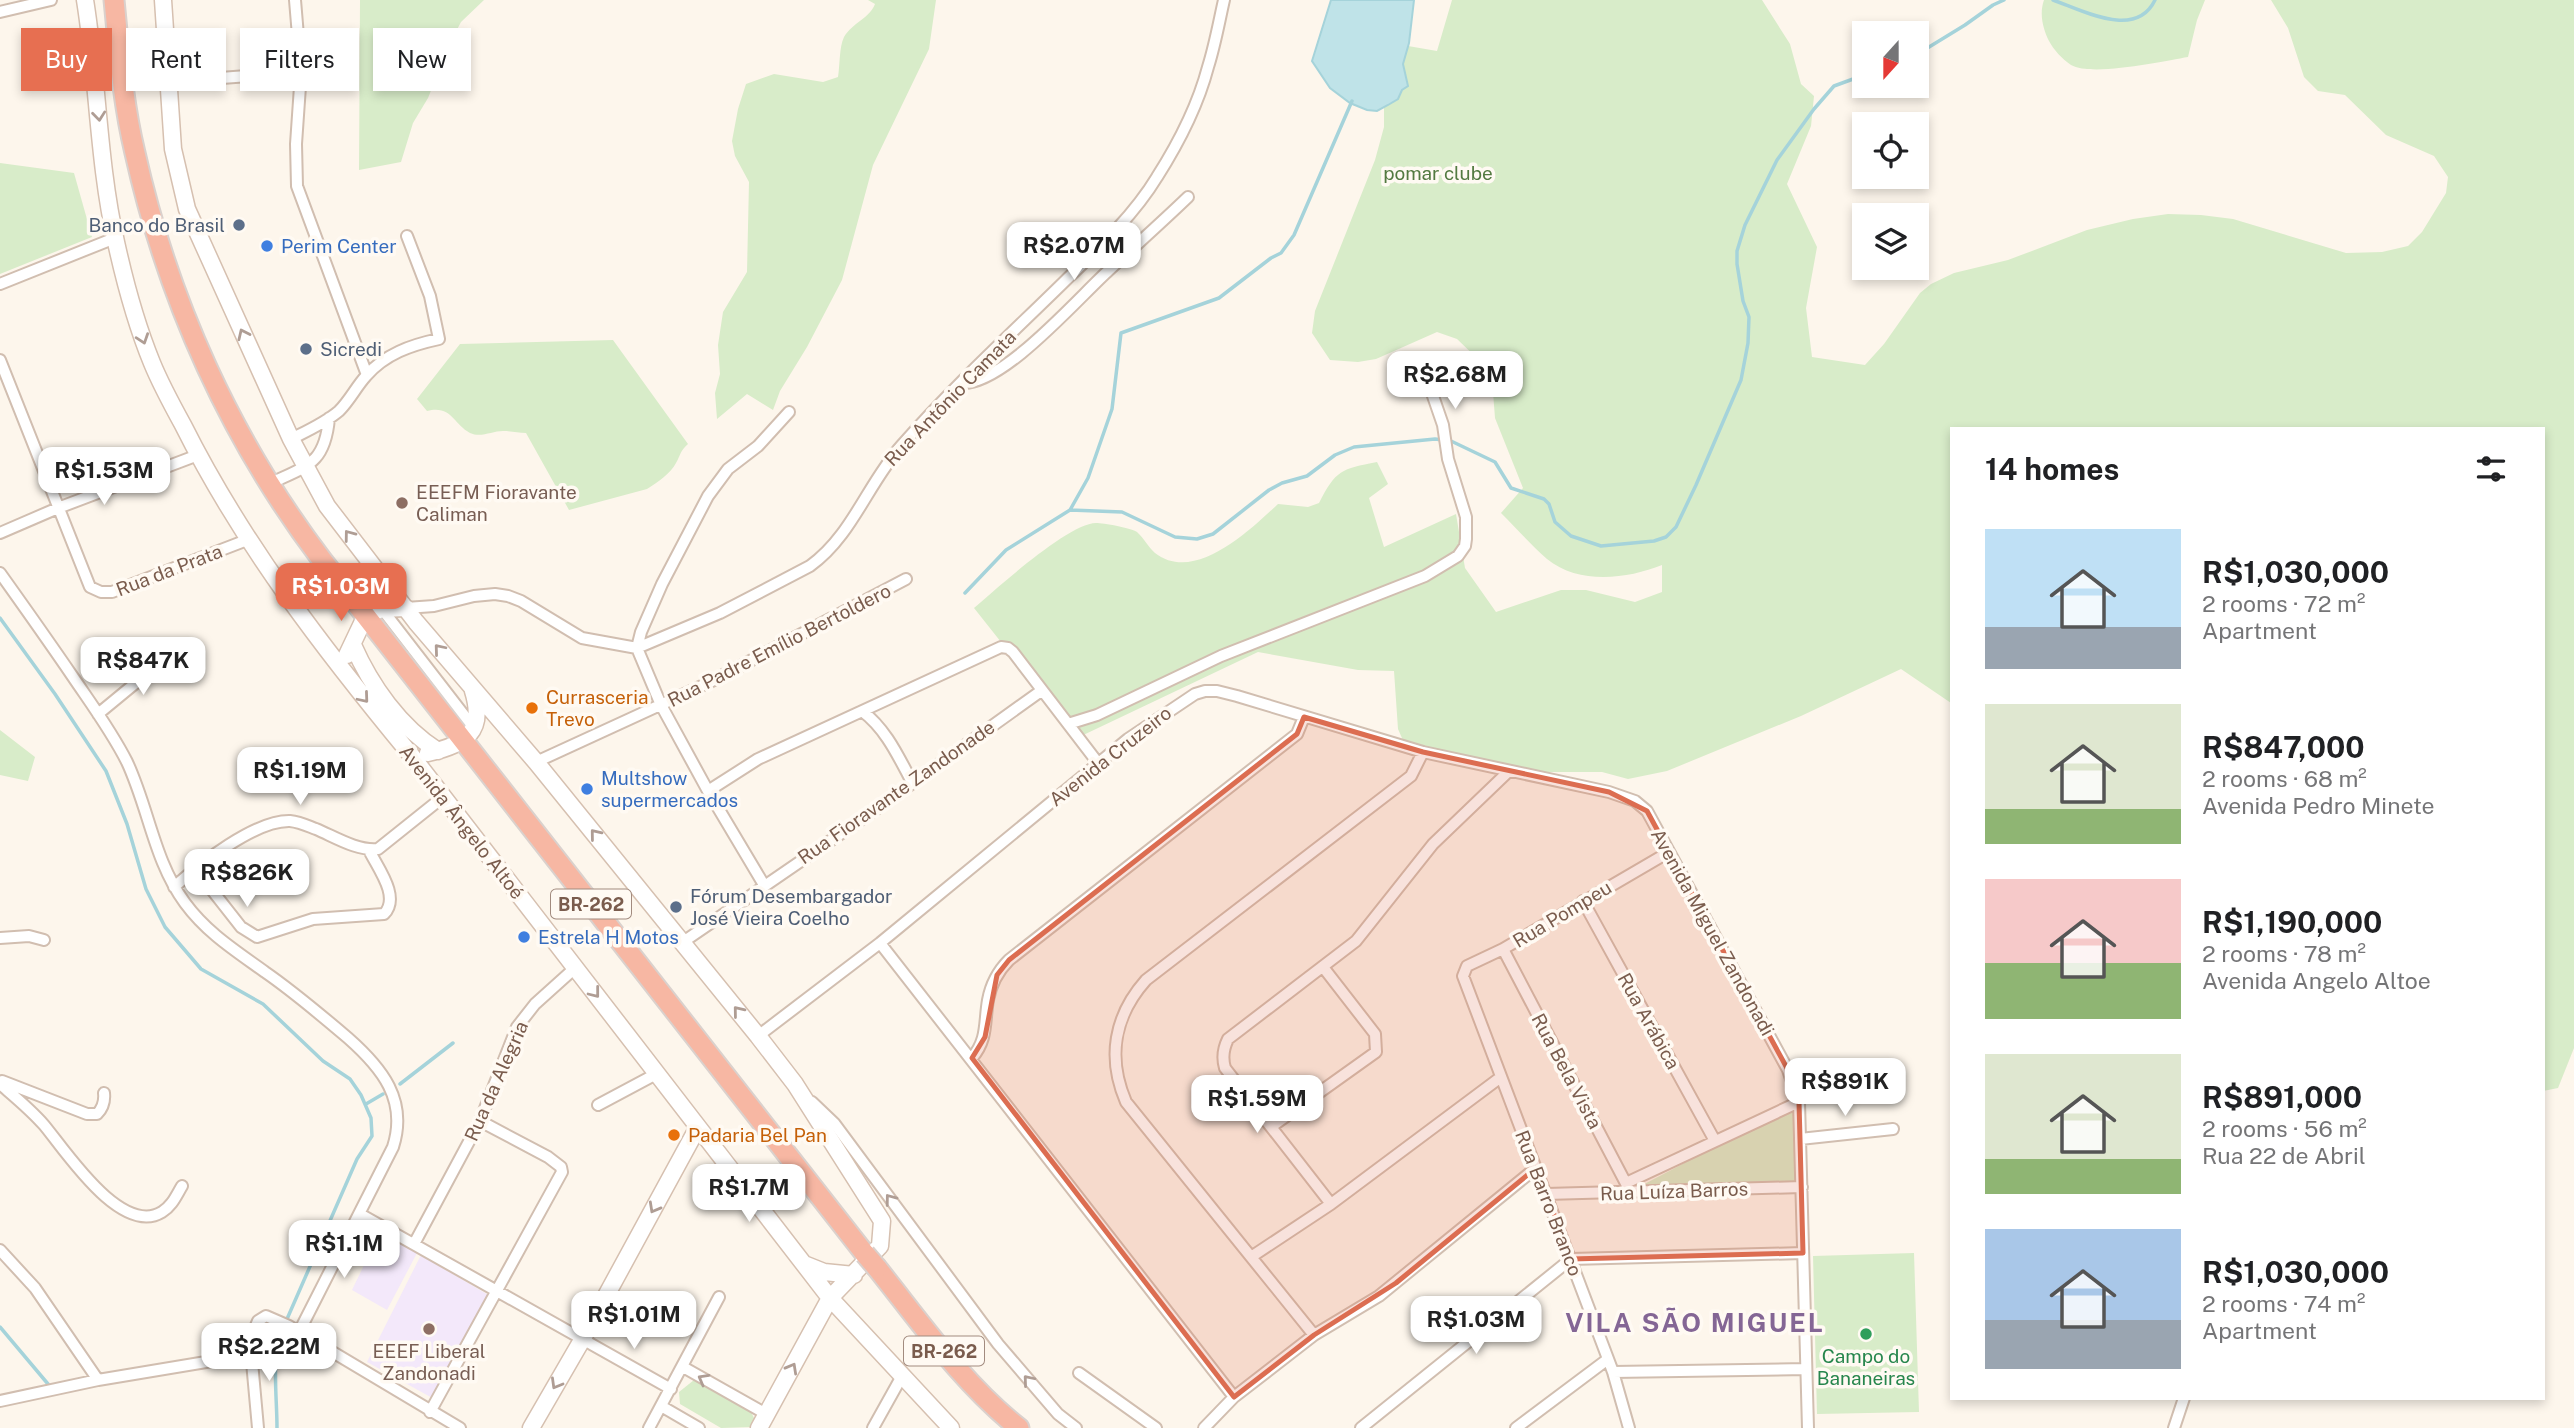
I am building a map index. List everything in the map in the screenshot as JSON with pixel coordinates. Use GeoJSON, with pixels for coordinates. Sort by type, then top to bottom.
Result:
{"type":"FeatureCollection","features":[{"type":"Feature","properties":{"kind":"highway","name":"BR-262"},"geometry":{"type":"LineString","coordinates":[[114,0],[122,77],[134,152],[162,250],[206,367],[232,421],[269,484],[302,533],[374,612],[874,1256],[956,1367],[1019,1428]]}},
{"type":"Feature","properties":{"kind":"street"},"geometry":{"type":"LineString","coordinates":[[0,12],[51,0]]}},
{"type":"Feature","properties":{"kind":"street","name":"Avenida Ângelo Altoé"},"geometry":{"type":"LineString","coordinates":[[85,0],[115,238],[131,300],[152,362],[198,455],[247,540],[339,668],[411,755],[830,1298],[951,1428]]}},
{"type":"Feature","properties":{"kind":"street"},"geometry":{"type":"LineString","coordinates":[[163,0],[165,28]]}},
{"type":"Feature","properties":{"kind":"street"},"geometry":{"type":"LineString","coordinates":[[295,0],[297,28]]}},
{"type":"Feature","properties":{"kind":"street","name":"Rua Antônio Camata"},"geometry":{"type":"LineString","coordinates":[[636,648],[720,612],[810,566],[836,543],[884,466],[962,383],[1088,259],[1156,180],[1176,144],[1208,69],[1224,0]]}},
{"type":"Feature","properties":{"kind":"street"},"geometry":{"type":"LineString","coordinates":[[170,91],[173,149],[187,209],[291,439],[332,514],[472,689],[537,762],[795,1084],[882,1221],[874,1256],[830,1298],[763,1421],[682,1367]]}},
{"type":"Feature","properties":{"kind":"street"},"geometry":{"type":"LineString","coordinates":[[300,91],[296,144],[297,186],[367,375]]}},
{"type":"Feature","properties":{"kind":"street"},"geometry":{"type":"LineString","coordinates":[[962,383],[980,381],[991,375],[1040,337],[1188,197]]}},
{"type":"Feature","properties":{"kind":"street"},"geometry":{"type":"LineString","coordinates":[[291,439],[329,418],[352,396],[367,375],[388,356],[415,344],[439,339],[430,296],[407,236]]}},
{"type":"Feature","properties":{"kind":"street"},"geometry":{"type":"LineString","coordinates":[[0,284],[115,238]]}},
{"type":"Feature","properties":{"kind":"street"},"geometry":{"type":"LineString","coordinates":[[0,360],[58,508]]}},
{"type":"Feature","properties":{"kind":"street"},"geometry":{"type":"LineString","coordinates":[[1068,724],[1097,715],[1221,656],[1425,576],[1458,556],[1465,546],[1466,517],[1433,396]]}},
{"type":"Feature","properties":{"kind":"street"},"geometry":{"type":"LineString","coordinates":[[764,885],[661,705],[636,648],[662,584],[708,496],[728,469],[758,446],[789,412]]}},
{"type":"Feature","properties":{"kind":"street"},"geometry":{"type":"LineString","coordinates":[[269,484],[305,467],[317,458],[323,448],[329,418]]}},
{"type":"Feature","properties":{"kind":"street"},"geometry":{"type":"LineString","coordinates":[[0,533],[198,455]]}},
{"type":"Feature","properties":{"kind":"street","name":"Rua da Prata"},"geometry":{"type":"LineString","coordinates":[[58,508],[90,587],[101,592],[112,592],[247,540]]}},
{"type":"Feature","properties":{"kind":"street"},"geometry":{"type":"LineString","coordinates":[[0,573],[98,714],[128,764],[153,840],[174,887],[202,924],[331,1023],[362,1051],[387,1082],[398,1113],[398,1131],[360,1214],[299,1332]]}},
{"type":"Feature","properties":{"kind":"street","name":"Rua Padre Emílio Bertoldero"},"geometry":{"type":"LineString","coordinates":[[537,762],[738,668],[906,579]]}},
{"type":"Feature","properties":{"kind":"street"},"geometry":{"type":"LineString","coordinates":[[339,668],[374,612],[435,606],[474,596],[508,596],[582,638],[636,648]]}},
{"type":"Feature","properties":{"kind":"street"},"geometry":{"type":"LineString","coordinates":[[353,645],[362,665],[394,710],[422,741],[438,751]]}},
{"type":"Feature","properties":{"kind":"street"},"geometry":{"type":"LineString","coordinates":[[708,791],[758,759],[1001,647],[1009,648],[1013,652],[1098,763]]}},
{"type":"Feature","properties":{"kind":"street"},"geometry":{"type":"LineString","coordinates":[[98,714],[149,672],[177,660]]}},
{"type":"Feature","properties":{"kind":"street"},"geometry":{"type":"LineString","coordinates":[[411,755],[449,749],[469,735],[478,709],[472,689]]}},
{"type":"Feature","properties":{"kind":"street","name":"Rua Fioravante Zandonade"},"geometry":{"type":"LineString","coordinates":[[683,942],[1041,691]]}},
{"type":"Feature","properties":{"kind":"street","name":"Avenida Cruzeiro"},"geometry":{"type":"LineString","coordinates":[[758,1037],[880,943],[1098,763],[1184,700],[1205,691],[1217,691],[1423,752],[1609,792],[1635,801],[1647,811]]}},
{"type":"Feature","properties":{"kind":"street"},"geometry":{"type":"LineString","coordinates":[[874,720],[876,704]]}},
{"type":"Feature","properties":{"kind":"street"},"geometry":{"type":"LineString","coordinates":[[862,711],[874,720],[893,746],[912,782]]}},
{"type":"Feature","properties":{"kind":"street"},"geometry":{"type":"LineString","coordinates":[[972,1058],[985,1037],[987,1003],[993,984],[1009,960],[1297,734],[1304,717]]}},
{"type":"Feature","properties":{"kind":"street"},"geometry":{"type":"LineString","coordinates":[[1314,1335],[1126,1102],[1116,1069],[1115,1046],[1120,1023],[1130,1000],[1146,980],[1411,776],[1423,752]]}},
{"type":"Feature","properties":{"kind":"street"},"geometry":{"type":"LineString","coordinates":[[1331,1204],[1225,1068],[1224,1048],[1228,1039],[1356,941],[1433,844],[1508,772]]}},
{"type":"Feature","properties":{"kind":"street"},"geometry":{"type":"LineString","coordinates":[[174,887],[237,841],[263,827],[278,822],[300,823],[369,850],[377,849],[443,797]]}},
{"type":"Feature","properties":{"kind":"street","name":"Avenida Miguel Zandonadi"},"geometry":{"type":"LineString","coordinates":[[1647,811],[1788,1070],[1800,1102],[1808,1428]]}},
{"type":"Feature","properties":{"kind":"street"},"geometry":{"type":"LineString","coordinates":[[191,873],[208,885],[247,932],[257,937],[313,919],[384,914],[391,897],[369,850]]}},
{"type":"Feature","properties":{"kind":"street","name":"Rua Pompeu"},"geometry":{"type":"LineString","coordinates":[[1464,981],[1467,966],[1503,949],[1669,852]]}},
{"type":"Feature","properties":{"kind":"street","name":"Rua Arábica"},"geometry":{"type":"LineString","coordinates":[[1583,901],[1715,1141]]}},
{"type":"Feature","properties":{"kind":"street"},"geometry":{"type":"LineString","coordinates":[[0,938],[29,936],[44,940]]}},
{"type":"Feature","properties":{"kind":"street"},"geometry":{"type":"LineString","coordinates":[[880,943],[1234,1397]]}},
{"type":"Feature","properties":{"kind":"street","name":"Rua Bela Vista"},"geometry":{"type":"LineString","coordinates":[[1503,949],[1628,1188]]}},
{"type":"Feature","properties":{"kind":"street"},"geometry":{"type":"LineString","coordinates":[[1271,1128],[1376,1052],[1375,1034],[1323,967]]}},
{"type":"Feature","properties":{"kind":"street","name":"Rua da Alegria"},"geometry":{"type":"LineString","coordinates":[[414,1244],[480,1121],[517,1027],[535,1004],[575,968]]}},
{"type":"Feature","properties":{"kind":"street","name":"Rua Barro Branco"},"geometry":{"type":"LineString","coordinates":[[1464,981],[1614,1372],[1629,1428]]}},
{"type":"Feature","properties":{"kind":"street"},"geometry":{"type":"LineString","coordinates":[[598,1105],[658,1073]]}},
{"type":"Feature","properties":{"kind":"street"},"geometry":{"type":"LineString","coordinates":[[1251,1257],[1331,1204],[1501,1077]]}},
{"type":"Feature","properties":{"kind":"street"},"geometry":{"type":"LineString","coordinates":[[0,1082],[87,1114],[97,1114],[100,1111],[104,1093]]}},
{"type":"Feature","properties":{"kind":"street"},"geometry":{"type":"LineString","coordinates":[[0,1082],[35,1115],[101,1193],[125,1210],[143,1216],[155,1215],[169,1206],[182,1186]]}},
{"type":"Feature","properties":{"kind":"street"},"geometry":{"type":"LineString","coordinates":[[795,1084],[834,1123],[998,1344],[1058,1415],[1076,1428]]}},
{"type":"Feature","properties":{"kind":"street"},"geometry":{"type":"LineString","coordinates":[[1628,1188],[1715,1141],[1800,1102]]}},
{"type":"Feature","properties":{"kind":"street"},"geometry":{"type":"LineString","coordinates":[[430,1412],[562,1172],[557,1163],[480,1121]]}},
{"type":"Feature","properties":{"kind":"street"},"geometry":{"type":"LineString","coordinates":[[531,1428],[698,1127]]}},
{"type":"Feature","properties":{"kind":"street"},"geometry":{"type":"LineString","coordinates":[[1800,1139],[1893,1129]]}},
{"type":"Feature","properties":{"kind":"street"},"geometry":{"type":"LineString","coordinates":[[1204,1428],[1234,1397],[1314,1335],[1379,1296],[1536,1168]]}},
{"type":"Feature","properties":{"kind":"street","name":"Rua Luíza Barros"},"geometry":{"type":"LineString","coordinates":[[1546,1194],[1628,1188],[1802,1187]]}},
{"type":"Feature","properties":{"kind":"street"},"geometry":{"type":"LineString","coordinates":[[360,1214],[671,1389]]}},
{"type":"Feature","properties":{"kind":"street"},"geometry":{"type":"LineString","coordinates":[[0,1250],[36,1288],[98,1380]]}},
{"type":"Feature","properties":{"kind":"street"},"geometry":{"type":"LineString","coordinates":[[1361,1428],[1571,1259],[1803,1253]]}},
{"type":"Feature","properties":{"kind":"street"},"geometry":{"type":"LineString","coordinates":[[804,1264],[850,1278]]}},
{"type":"Feature","properties":{"kind":"street"},"geometry":{"type":"LineString","coordinates":[[850,1278],[851,1320]]}},
{"type":"Feature","properties":{"kind":"street"},"geometry":{"type":"LineString","coordinates":[[649,1428],[719,1297]]}},
{"type":"Feature","properties":{"kind":"street"},"geometry":{"type":"LineString","coordinates":[[258,1428],[250,1340],[261,1317],[272,1317],[460,1428]]}},
{"type":"Feature","properties":{"kind":"street"},"geometry":{"type":"LineString","coordinates":[[0,1401],[98,1380],[211,1362],[234,1354],[250,1340]]}},
{"type":"Feature","properties":{"kind":"street"},"geometry":{"type":"LineString","coordinates":[[1516,1428],[1608,1359]]}},
{"type":"Feature","properties":{"kind":"street"},"geometry":{"type":"LineString","coordinates":[[1614,1372],[1806,1369]]}},
{"type":"Feature","properties":{"kind":"street"},"geometry":{"type":"LineString","coordinates":[[1079,1373],[1156,1428]]}},
{"type":"Feature","properties":{"kind":"street"},"geometry":{"type":"LineString","coordinates":[[873,1428],[902,1376]]}},
{"type":"Feature","properties":{"kind":"street"},"geometry":{"type":"LineString","coordinates":[[2174,1428],[2183,1400]]}},
{"type":"Feature","properties":{"kind":"street"},"geometry":{"type":"LineString","coordinates":[[662,1406],[699,1428]]}},
{"type":"Feature","properties":{"kind":"highlighted area"},"geometry":{"type":"Polygon","coordinates":[[[1304,717],[1423,752],[1609,792],[1647,811],[1788,1070],[1799,1102],[1803,1253],[1571,1259],[1536,1168],[1396,1283],[1314,1335],[1234,1397],[972,1058],[985,1037],[997,975],[1009,960],[1297,734],[1304,717]]]}},
{"type":"Feature","properties":{"kind":"shaded area"},"geometry":{"type":"Polygon","coordinates":[[[380,1232],[417,1253],[387,1310],[352,1290],[380,1232]]]}},
{"type":"Feature","properties":{"kind":"shaded area","name":"EEEF Liberal Zandonadi"},"geometry":{"type":"Polygon","coordinates":[[[421,1255],[490,1296],[436,1400],[367,1362],[421,1255]]]}},
{"type":"Feature","properties":{"kind":"green space"},"geometry":{"type":"Polygon","coordinates":[[[360,0],[484,0],[458,28],[373,28],[373,91],[431,91],[413,123],[401,162],[359,170],[360,0]]]}},
{"type":"Feature","properties":{"kind":"green space"},"geometry":{"type":"Polygon","coordinates":[[[868,0],[936,0],[929,49],[873,165],[842,280],[807,347],[780,391],[773,410],[747,394],[717,419],[715,393],[720,374],[718,345],[723,312],[747,272],[749,182],[735,156],[732,141],[746,84],[774,74],[823,82],[838,77],[842,41],[873,9],[875,4],[868,0]]]}},
{"type":"Feature","properties":{"kind":"green space","name":"pomar clube"},"geometry":{"type":"Polygon","coordinates":[[[1452,0],[1762,0],[1790,44],[1801,84],[1814,96],[1811,126],[1787,184],[1817,247],[1806,308],[1812,357],[1865,365],[1884,344],[1920,293],[1931,284],[1954,273],[2008,260],[2087,230],[2133,219],[2168,214],[2233,219],[2346,253],[2382,252],[2408,246],[2422,232],[2446,193],[2448,177],[2434,156],[2386,135],[2345,95],[2318,91],[2304,77],[2288,28],[2271,0],[2574,0],[2574,1048],[2558,1088],[2545,1091],[2545,427],[1950,427],[1950,702],[1901,669],[1801,716],[1667,771],[1628,779],[1602,772],[1527,772],[1405,745],[1398,729],[1394,671],[1358,670],[1258,652],[1077,738],[974,608],[1051,545],[1084,526],[1096,523],[1134,530],[1155,553],[1171,561],[1187,562],[1221,550],[1253,527],[1278,504],[1308,507],[1319,503],[1335,477],[1347,469],[1377,462],[1388,484],[1369,498],[1384,547],[1456,514],[1465,568],[1496,612],[1561,590],[1586,590],[1635,602],[1662,592],[1662,565],[1619,576],[1574,573],[1547,559],[1501,513],[1523,488],[1495,418],[1492,379],[1484,365],[1457,339],[1437,332],[1376,359],[1358,362],[1330,360],[1312,333],[1315,311],[1375,160],[1384,127],[1384,107],[1398,99],[1402,90],[1408,86],[1403,64],[1408,46],[1437,51],[1452,0]]]}},
{"type":"Feature","properties":{"kind":"green space"},"geometry":{"type":"Polygon","coordinates":[[[2044,0],[2205,0],[2188,57],[2128,67],[2095,69],[2071,65],[2053,47],[2042,21],[2044,0]]]}},
{"type":"Feature","properties":{"kind":"green space"},"geometry":{"type":"Polygon","coordinates":[[[0,163],[74,173],[92,237],[0,274],[0,163]]]}},
{"type":"Feature","properties":{"kind":"green space"},"geometry":{"type":"Polygon","coordinates":[[[613,340],[688,444],[671,470],[647,489],[569,510],[526,433],[470,433],[447,413],[427,411],[417,399],[460,344],[613,340]]]}},
{"type":"Feature","properties":{"kind":"green space"},"geometry":{"type":"Polygon","coordinates":[[[0,730],[35,757],[28,781],[0,775],[0,730]]]}},
{"type":"Feature","properties":{"kind":"green space"},"geometry":{"type":"Polygon","coordinates":[[[1799,1103],[1801,1186],[1631,1191],[1799,1103]]]}},
{"type":"Feature","properties":{"kind":"green space","name":"Campo do Bananeiras"},"geometry":{"type":"Polygon","coordinates":[[[1914,1253],[1919,1412],[1817,1414],[1813,1256],[1914,1253]]]}},
{"type":"Feature","properties":{"kind":"green space"},"geometry":{"type":"Polygon","coordinates":[[[694,1380],[751,1412],[755,1420],[752,1427],[721,1428],[680,1404],[679,1392],[694,1380]]]}},
{"type":"Feature","properties":{"kind":"water"},"geometry":{"type":"Polygon","coordinates":[[[1331,0],[1414,0],[1409,43],[1403,64],[1408,86],[1402,90],[1398,99],[1377,111],[1350,103],[1330,88],[1312,61],[1331,0]]]}},
{"type":"Feature","properties":{"kind":"waterway"},"geometry":{"type":"LineString","coordinates":[[1929,47],[2004,0]]}},
{"type":"Feature","properties":{"kind":"waterway"},"geometry":{"type":"LineString","coordinates":[[2053,0],[2093,15],[2122,20],[2135,18],[2146,12],[2155,0]]}},
{"type":"Feature","properties":{"kind":"waterway"},"geometry":{"type":"LineString","coordinates":[[1070,510],[1122,512],[1175,537],[1197,539],[1213,534],[1269,490],[1307,476],[1335,455],[1354,447],[1435,439],[1451,441],[1495,462],[1511,488],[1544,499],[1549,504],[1555,522],[1571,536],[1601,546],[1654,541],[1666,537],[1676,527],[1741,380],[1748,343],[1749,317],[1743,301],[1737,251],[1745,225],[1777,160],[1814,109],[1834,86],[1852,79]]}},
{"type":"Feature","properties":{"kind":"waterway"},"geometry":{"type":"LineString","coordinates":[[965,593],[1006,550],[1070,510],[1088,478],[1112,409],[1121,333],[1219,298],[1281,253],[1294,235],[1352,101]]}},
{"type":"Feature","properties":{"kind":"waterway"},"geometry":{"type":"LineString","coordinates":[[0,618],[106,771],[127,824],[146,889],[165,927],[201,969],[263,1004],[323,1061],[350,1079],[371,1118],[372,1136],[357,1159],[280,1335],[276,1369],[277,1428]]}},
{"type":"Feature","properties":{"kind":"waterway"},"geometry":{"type":"LineString","coordinates":[[400,1084],[453,1043]]}},
{"type":"Feature","properties":{"kind":"waterway"},"geometry":{"type":"LineString","coordinates":[[366,1104],[383,1094]]}},
{"type":"Feature","properties":{"kind":"waterway"},"geometry":{"type":"LineString","coordinates":[[0,1327],[48,1384]]}},
{"type":"Feature","properties":{"kind":"place","name":"Banco do Brasil"},"geometry":{"type":"Point","coordinates":[239,225]}},
{"type":"Feature","properties":{"kind":"place","name":"Perim Center"},"geometry":{"type":"Point","coordinates":[267,246]}},
{"type":"Feature","properties":{"kind":"place","name":"Sicredi"},"geometry":{"type":"Point","coordinates":[306,349]}},
{"type":"Feature","properties":{"kind":"place","name":"EEEFM Fioravante Caliman"},"geometry":{"type":"Point","coordinates":[402,503]}},
{"type":"Feature","properties":{"kind":"place","name":"Currasceria Trevo"},"geometry":{"type":"Point","coordinates":[532,708]}},
{"type":"Feature","properties":{"kind":"place","name":"Multshow supermercados"},"geometry":{"type":"Point","coordinates":[587,789]}},
{"type":"Feature","properties":{"kind":"place","name":"Fórum Desembargador José Vieira Coelho"},"geometry":{"type":"Point","coordinates":[676,907]}},
{"type":"Feature","properties":{"kind":"place","name":"Estrela H Motos"},"geometry":{"type":"Point","coordinates":[524,937]}},
{"type":"Feature","properties":{"kind":"place","name":"Padaria Bel Pan"},"geometry":{"type":"Point","coordinates":[674,1135]}},
{"type":"Feature","properties":{"kind":"place","name":"EEEF Liberal Zandonadi"},"geometry":{"type":"Point","coordinates":[429,1329]}},
{"type":"Feature","properties":{"kind":"place","name":"Campo do Bananeiras"},"geometry":{"type":"Point","coordinates":[1866,1334]}},
{"type":"Feature","properties":{"kind":"district","name":"VILA SÃO MIGUEL"},"geometry":{"type":"Point","coordinates":[1695,1322]}}]}
